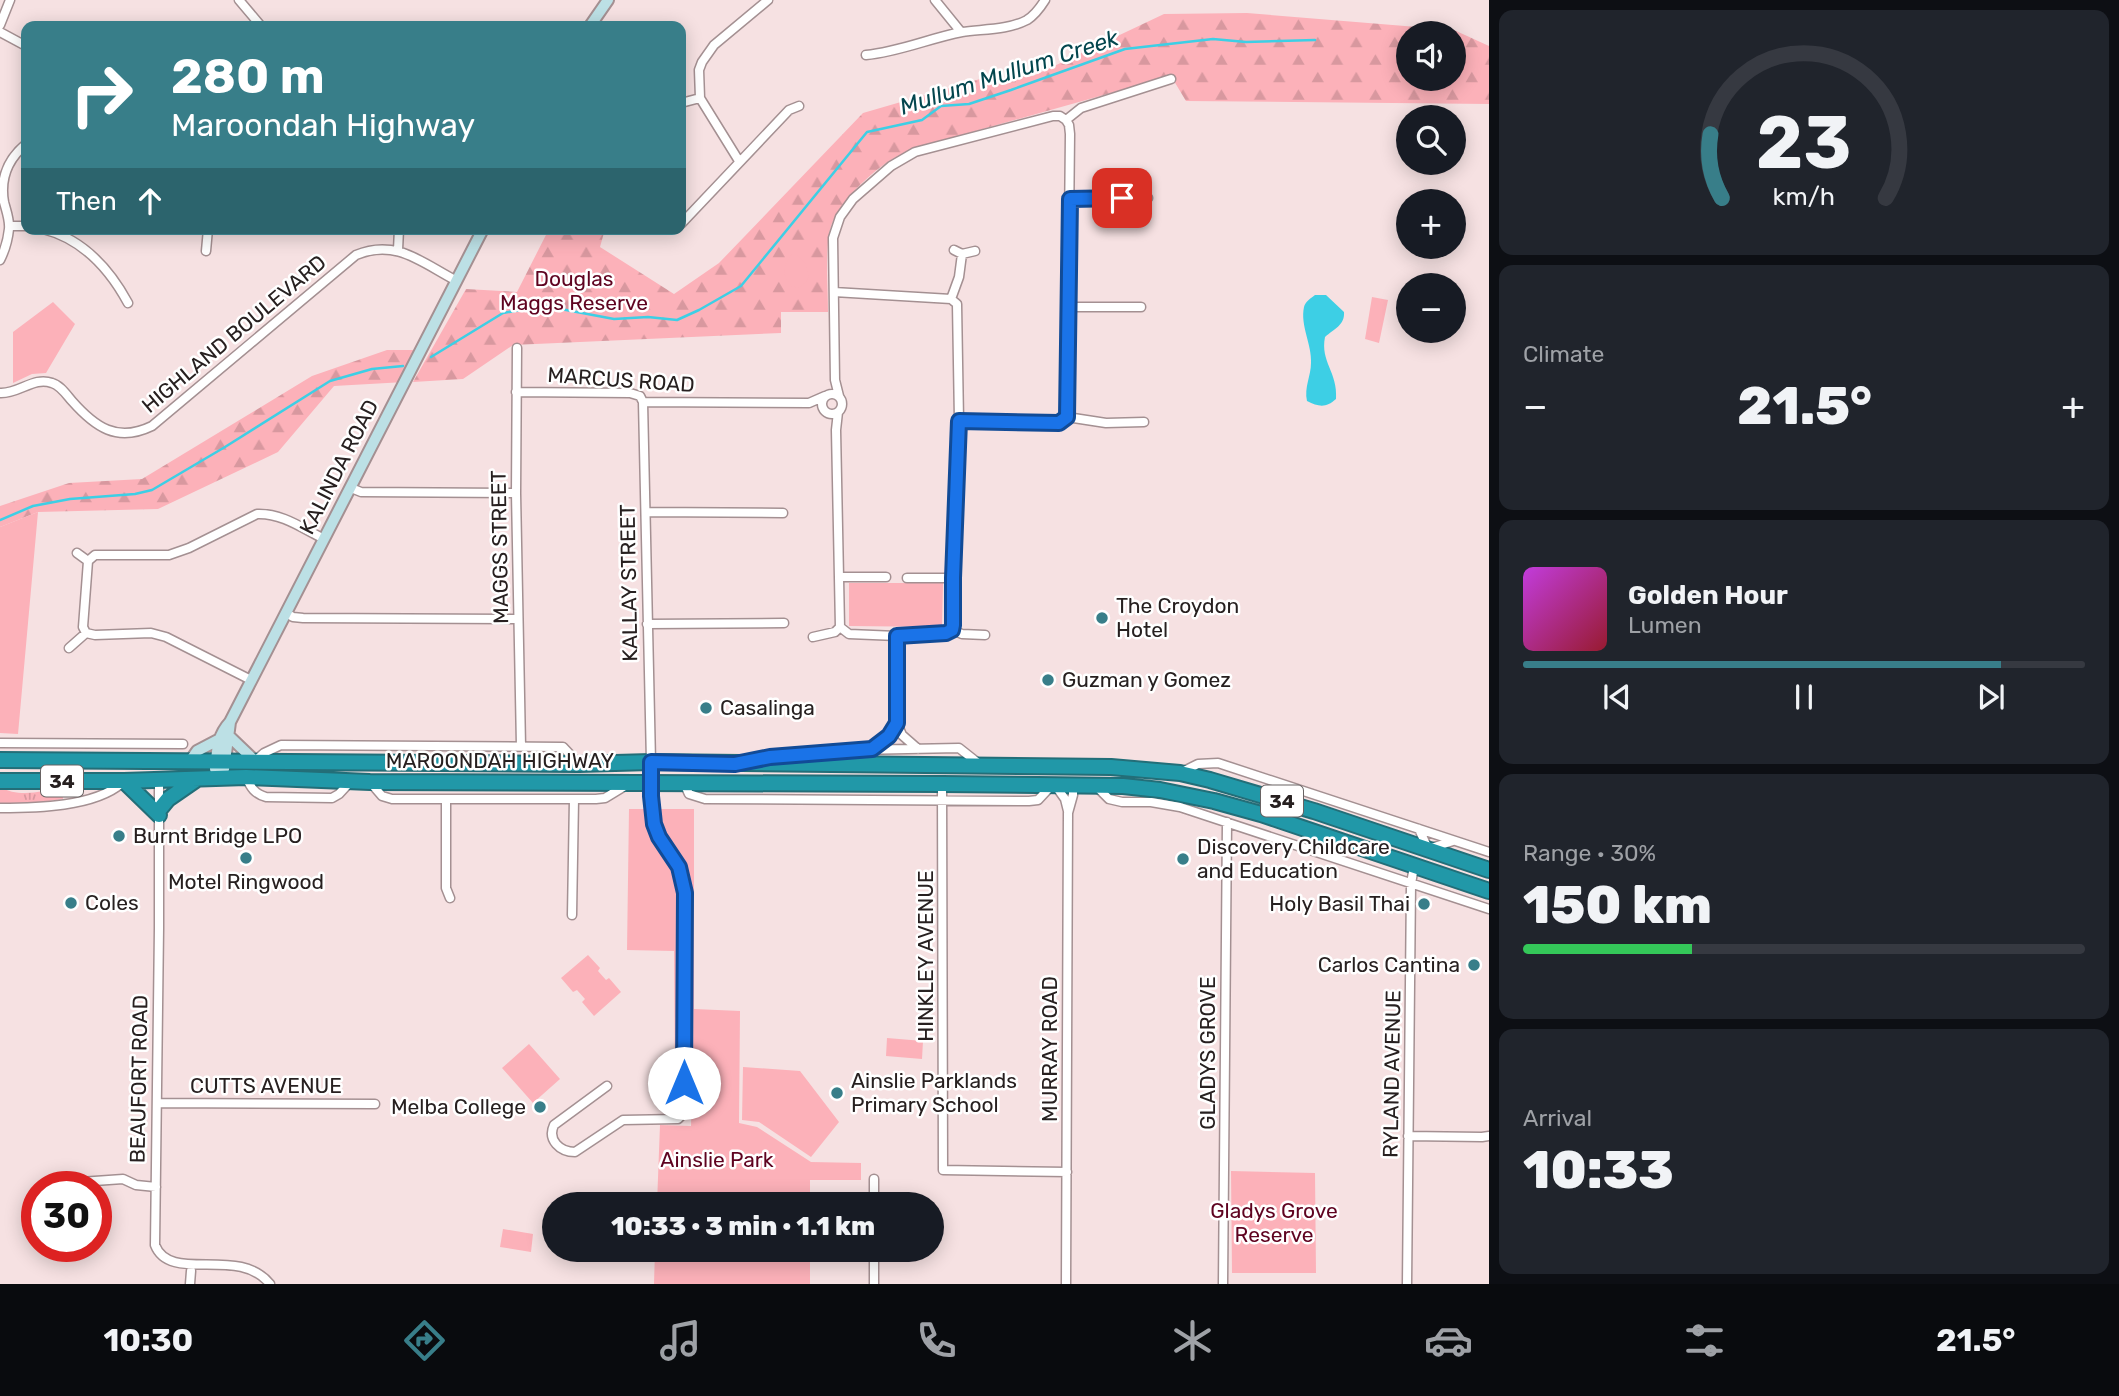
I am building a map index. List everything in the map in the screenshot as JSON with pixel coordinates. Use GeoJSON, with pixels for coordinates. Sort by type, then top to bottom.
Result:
{"type":"FeatureCollection","features":[{"type":"Feature","properties":{"kind":"highway","name":"MAROONDAH HIGHWAY"},"geometry":{"type":"LineString","coordinates":[[0,760],[579,764],[651,762],[1111,767],[1180,773],[1293,804],[1489,870]]}},
{"type":"Feature","properties":{"kind":"highway"},"geometry":{"type":"LineString","coordinates":[[158,761],[159,779]]}},
{"type":"Feature","properties":{"kind":"highway"},"geometry":{"type":"LineString","coordinates":[[651,762],[651,782]]}},
{"type":"Feature","properties":{"kind":"highway"},"geometry":{"type":"LineString","coordinates":[[1068,767],[1073,785]]}},
{"type":"Feature","properties":{"kind":"highway","name":"MAROONDAH HIGHWAY"},"geometry":{"type":"LineString","coordinates":[[0,781],[246,777],[370,782],[1095,785],[1160,790],[1214,801],[1261,814],[1489,891]]}},
{"type":"Feature","properties":{"kind":"highway"},"geometry":{"type":"LineString","coordinates":[[124,781],[159,813],[168,799],[197,779]]}},
{"type":"Feature","properties":{"kind":"highway"},"geometry":{"type":"LineString","coordinates":[[1373,852],[1378,834]]}},
{"type":"Feature","properties":{"kind":"street"},"geometry":{"type":"LineString","coordinates":[[0,25],[10,0]]}},
{"type":"Feature","properties":{"kind":"street"},"geometry":{"type":"LineString","coordinates":[[239,0],[257,21]]}},
{"type":"Feature","properties":{"kind":"street"},"geometry":{"type":"LineString","coordinates":[[593,21],[608,0]]}},
{"type":"Feature","properties":{"kind":"street"},"geometry":{"type":"LineString","coordinates":[[739,161],[700,98],[699,70],[714,45],[768,0]]}},
{"type":"Feature","properties":{"kind":"street"},"geometry":{"type":"LineString","coordinates":[[935,0],[961,32]]}},
{"type":"Feature","properties":{"kind":"street"},"geometry":{"type":"LineString","coordinates":[[866,55],[882,54],[961,32],[1010,25],[1037,13],[1045,0]]}},
{"type":"Feature","properties":{"kind":"street"},"geometry":{"type":"LineString","coordinates":[[0,32],[21,43]]}},
{"type":"Feature","properties":{"kind":"street"},"geometry":{"type":"LineString","coordinates":[[1066,120],[1082,108],[1171,79]]}},
{"type":"Feature","properties":{"kind":"street"},"geometry":{"type":"LineString","coordinates":[[686,102],[700,98]]}},
{"type":"Feature","properties":{"kind":"street"},"geometry":{"type":"LineString","coordinates":[[686,218],[789,110],[799,106]]}},
{"type":"Feature","properties":{"kind":"street"},"geometry":{"type":"LineString","coordinates":[[813,637],[835,632],[840,627],[836,430],[842,402],[835,380],[833,238],[840,217],[853,199],[891,166],[915,152],[926,149],[1053,116],[1066,120],[1070,134],[1067,417]]}},
{"type":"Feature","properties":{"kind":"street"},"geometry":{"type":"LineString","coordinates":[[0,260],[10,226],[3,198],[3,181],[8,165],[21,148]]}},
{"type":"Feature","properties":{"kind":"street"},"geometry":{"type":"LineString","coordinates":[[1070,199],[1148,198]]}},
{"type":"Feature","properties":{"kind":"street"},"geometry":{"type":"LineString","coordinates":[[10,226],[21,226]]}},
{"type":"Feature","properties":{"kind":"street"},"geometry":{"type":"LineString","coordinates":[[61,235],[88,251],[108,271],[128,303]]}},
{"type":"Feature","properties":{"kind":"street"},"geometry":{"type":"LineString","coordinates":[[206,251],[207,235]]}},
{"type":"Feature","properties":{"kind":"street"},"geometry":{"type":"LineString","coordinates":[[399,235],[398,250],[457,281]]}},
{"type":"Feature","properties":{"kind":"street","name":"KALINDA ROAD"},"geometry":{"type":"LineString","coordinates":[[218,778],[224,738],[222,731],[230,722],[480,235]]}},
{"type":"Feature","properties":{"kind":"street","name":"HIGHLAND BOULEVARD"},"geometry":{"type":"LineString","coordinates":[[0,393],[9,394],[40,381],[51,382],[60,388],[90,421],[112,432],[144,430],[356,255],[369,249],[398,250]]}},
{"type":"Feature","properties":{"kind":"street"},"geometry":{"type":"LineString","coordinates":[[951,299],[958,277],[958,252],[975,251]]}},
{"type":"Feature","properties":{"kind":"street"},"geometry":{"type":"LineString","coordinates":[[834,292],[951,299],[957,304],[959,421],[952,630]]}},
{"type":"Feature","properties":{"kind":"street"},"geometry":{"type":"LineString","coordinates":[[1068,307],[1141,307]]}},
{"type":"Feature","properties":{"kind":"street","name":"MAGGS STREET"},"geometry":{"type":"LineString","coordinates":[[517,348],[516,493],[521,746]]}},
{"type":"Feature","properties":{"kind":"street"},"geometry":{"type":"LineString","coordinates":[[835,380],[822,401],[836,430]]}},
{"type":"Feature","properties":{"kind":"street","name":"MARCUS ROAD"},"geometry":{"type":"LineString","coordinates":[[516,391],[630,393],[639,396],[643,402],[809,403],[826,395]]}},
{"type":"Feature","properties":{"kind":"street"},"geometry":{"type":"LineString","coordinates":[[826,395],[833,393],[839,396]]}},
{"type":"Feature","properties":{"kind":"street","name":"KALLAY STREET"},"geometry":{"type":"LineString","coordinates":[[643,402],[651,762]]}},
{"type":"Feature","properties":{"kind":"street","name":"MARCUS ROAD"},"geometry":{"type":"LineString","coordinates":[[809,403],[825,411]]}},
{"type":"Feature","properties":{"kind":"street"},"geometry":{"type":"LineString","coordinates":[[825,411],[832,414],[838,412]]}},
{"type":"Feature","properties":{"kind":"street"},"geometry":{"type":"LineString","coordinates":[[959,421],[1059,423],[1067,417],[1106,423],[1144,422]]}},
{"type":"Feature","properties":{"kind":"street"},"geometry":{"type":"LineString","coordinates":[[351,488],[361,492],[516,493]]}},
{"type":"Feature","properties":{"kind":"street"},"geometry":{"type":"LineString","coordinates":[[646,512],[783,513]]}},
{"type":"Feature","properties":{"kind":"street"},"geometry":{"type":"LineString","coordinates":[[86,633],[83,626],[88,561],[95,555],[169,555],[257,514],[286,520],[324,539]]}},
{"type":"Feature","properties":{"kind":"street"},"geometry":{"type":"LineString","coordinates":[[77,553],[88,561]]}},
{"type":"Feature","properties":{"kind":"street"},"geometry":{"type":"LineString","coordinates":[[839,577],[886,577]]}},
{"type":"Feature","properties":{"kind":"street"},"geometry":{"type":"LineString","coordinates":[[907,578],[953,578]]}},
{"type":"Feature","properties":{"kind":"street"},"geometry":{"type":"LineString","coordinates":[[286,613],[303,618],[518,619]]}},
{"type":"Feature","properties":{"kind":"street"},"geometry":{"type":"LineString","coordinates":[[647,624],[784,624]]}},
{"type":"Feature","properties":{"kind":"street"},"geometry":{"type":"LineString","coordinates":[[840,627],[849,634],[939,635],[952,630],[962,634],[985,635]]}},
{"type":"Feature","properties":{"kind":"street"},"geometry":{"type":"LineString","coordinates":[[69,648],[86,633]]}},
{"type":"Feature","properties":{"kind":"street"},"geometry":{"type":"LineString","coordinates":[[86,633],[151,634],[166,637],[251,680]]}},
{"type":"Feature","properties":{"kind":"street"},"geometry":{"type":"LineString","coordinates":[[897,636],[897,723],[902,735],[918,749]]}},
{"type":"Feature","properties":{"kind":"street"},"geometry":{"type":"LineString","coordinates":[[872,749],[889,736],[897,723]]}},
{"type":"Feature","properties":{"kind":"street"},"geometry":{"type":"LineString","coordinates":[[190,761],[197,751],[224,738],[255,761],[281,745],[521,746],[563,747],[579,764]]}},
{"type":"Feature","properties":{"kind":"street"},"geometry":{"type":"LineString","coordinates":[[0,743],[183,744]]}},
{"type":"Feature","properties":{"kind":"street"},"geometry":{"type":"LineString","coordinates":[[100,760],[101,744]]}},
{"type":"Feature","properties":{"kind":"street"},"geometry":{"type":"LineString","coordinates":[[735,764],[770,757],[872,749],[959,748],[980,765]]}},
{"type":"Feature","properties":{"kind":"street"},"geometry":{"type":"LineString","coordinates":[[1180,773],[1198,764],[1218,763],[1489,852]]}},
{"type":"Feature","properties":{"kind":"street","name":"BEAUFORT ROAD"},"geometry":{"type":"LineString","coordinates":[[159,779],[157,1255],[172,1269],[252,1270],[261,1274],[270,1284]]}},
{"type":"Feature","properties":{"kind":"street"},"geometry":{"type":"LineString","coordinates":[[0,808],[29,808],[95,798],[115,789],[124,781]]}},
{"type":"Feature","properties":{"kind":"street"},"geometry":{"type":"LineString","coordinates":[[370,782],[382,796],[393,799],[605,798],[630,782]]}},
{"type":"Feature","properties":{"kind":"street"},"geometry":{"type":"LineString","coordinates":[[607,1086],[554,1125],[552,1138],[558,1146],[567,1152],[575,1152],[623,1120],[678,1119],[684,1113],[685,893],[679,867],[659,837],[654,824],[651,782]]}},
{"type":"Feature","properties":{"kind":"street"},"geometry":{"type":"LineString","coordinates":[[684,783],[689,794],[705,800],[1038,800],[1053,785]]}},
{"type":"Feature","properties":{"kind":"street","name":"HINKLEY AVENUE"},"geometry":{"type":"LineString","coordinates":[[942,783],[943,1170],[1067,1172]]}},
{"type":"Feature","properties":{"kind":"street","name":"MURRAY ROAD"},"geometry":{"type":"LineString","coordinates":[[1053,785],[1065,799],[1068,813],[1066,1284]]}},
{"type":"Feature","properties":{"kind":"street","name":"MURRAY ROAD"},"geometry":{"type":"LineString","coordinates":[[1068,813],[1073,785]]}},
{"type":"Feature","properties":{"kind":"street"},"geometry":{"type":"LineString","coordinates":[[1095,785],[1109,799],[1180,807],[1489,909]]}},
{"type":"Feature","properties":{"kind":"street"},"geometry":{"type":"LineString","coordinates":[[446,799],[446,888],[450,898]]}},
{"type":"Feature","properties":{"kind":"street"},"geometry":{"type":"LineString","coordinates":[[572,915],[573,799]]}},
{"type":"Feature","properties":{"kind":"street","name":"GLADYS GROVE"},"geometry":{"type":"LineString","coordinates":[[1223,1284],[1227,822]]}},
{"type":"Feature","properties":{"kind":"street"},"geometry":{"type":"LineString","coordinates":[[1419,829],[1428,849],[1453,841]]}},
{"type":"Feature","properties":{"kind":"street","name":"RYLAND AVENUE"},"geometry":{"type":"LineString","coordinates":[[1407,1284],[1410,884],[1414,866]]}},
{"type":"Feature","properties":{"kind":"street","name":"CUTTS AVENUE"},"geometry":{"type":"LineString","coordinates":[[157,1103],[375,1104]]}},
{"type":"Feature","properties":{"kind":"street"},"geometry":{"type":"LineString","coordinates":[[1408,1136],[1489,1136]]}},
{"type":"Feature","properties":{"kind":"street"},"geometry":{"type":"LineString","coordinates":[[112,1180],[123,1179],[136,1185],[156,1188]]}},
{"type":"Feature","properties":{"kind":"street"},"geometry":{"type":"LineString","coordinates":[[874,1180],[874,1192]]}},
{"type":"Feature","properties":{"kind":"street"},"geometry":{"type":"LineString","coordinates":[[874,1262],[874,1284]]}},
{"type":"Feature","properties":{"kind":"street"},"geometry":{"type":"LineString","coordinates":[[190,1284],[191,1271]]}},
{"type":"Feature","properties":{"kind":"green space","name":"Douglas Maggs Reserve"},"geometry":{"type":"Polygon","coordinates":[[[1247,13],[1396,25],[1396,91],[1466,91],[1466,35],[1489,46],[1489,104],[1186,101],[1171,76],[919,147],[885,164],[856,189],[839,210],[830,230],[828,248],[828,312],[781,312],[781,333],[513,345],[463,379],[413,382],[466,289],[517,292],[546,235],[603,235],[600,247],[674,294],[719,263],[863,113],[980,79],[1033,76],[1164,14],[1247,13]]]}},
{"type":"Feature","properties":{"kind":"green space"},"geometry":{"type":"Polygon","coordinates":[[[792,254],[796,254],[806,264],[809,276],[799,288],[791,286],[785,274],[786,263],[792,254]]]}},
{"type":"Feature","properties":{"kind":"green space"},"geometry":{"type":"Polygon","coordinates":[[[1372,297],[1388,300],[1379,343],[1365,339],[1372,297]]]}},
{"type":"Feature","properties":{"kind":"green space"},"geometry":{"type":"Polygon","coordinates":[[[53,302],[75,324],[46,373],[32,374],[13,383],[13,332],[53,302]]]}},
{"type":"Feature","properties":{"kind":"green space"},"geometry":{"type":"Polygon","coordinates":[[[387,350],[421,350],[405,382],[334,386],[278,452],[158,509],[38,512],[0,527],[0,506],[69,483],[142,479],[312,376],[387,350]]]}},
{"type":"Feature","properties":{"kind":"green space"},"geometry":{"type":"Polygon","coordinates":[[[38,512],[18,734],[0,733],[0,527],[38,512]]]}},
{"type":"Feature","properties":{"kind":"green space"},"geometry":{"type":"Polygon","coordinates":[[[849,583],[943,583],[942,627],[849,626],[849,583]]]}},
{"type":"Feature","properties":{"kind":"green space"},"geometry":{"type":"Polygon","coordinates":[[[0,787],[23,793],[62,788],[63,799],[28,804],[0,804],[0,787]]]}},
{"type":"Feature","properties":{"kind":"green space","name":"Ainslie Park"},"geometry":{"type":"Polygon","coordinates":[[[629,809],[694,809],[694,1009],[740,1011],[739,1123],[757,1127],[811,1162],[861,1163],[861,1180],[810,1180],[810,1192],[657,1192],[660,1125],[691,1126],[692,1084],[675,1083],[674,951],[627,950],[629,809]]]}},
{"type":"Feature","properties":{"kind":"green space"},"geometry":{"type":"Polygon","coordinates":[[[588,955],[600,968],[598,971],[606,980],[609,978],[621,992],[594,1016],[582,1002],[585,999],[577,990],[573,992],[561,978],[588,955]]]}},
{"type":"Feature","properties":{"kind":"green space"},"geometry":{"type":"Polygon","coordinates":[[[887,1038],[923,1041],[922,1059],[886,1056],[887,1038]]]}},
{"type":"Feature","properties":{"kind":"green space"},"geometry":{"type":"Polygon","coordinates":[[[529,1044],[560,1079],[533,1103],[502,1068],[529,1044]]]}},
{"type":"Feature","properties":{"kind":"green space"},"geometry":{"type":"Polygon","coordinates":[[[743,1067],[800,1071],[839,1122],[811,1157],[759,1122],[742,1120],[743,1067]]]}},
{"type":"Feature","properties":{"kind":"green space","name":"Gladys Grove Reserve"},"geometry":{"type":"Polygon","coordinates":[[[1231,1171],[1315,1173],[1316,1273],[1232,1273],[1231,1171]]]}},
{"type":"Feature","properties":{"kind":"green space"},"geometry":{"type":"Polygon","coordinates":[[[503,1229],[533,1234],[531,1252],[500,1247],[503,1229]]]}},
{"type":"Feature","properties":{"kind":"green space"},"geometry":{"type":"Polygon","coordinates":[[[655,1262],[810,1262],[810,1284],[654,1284],[655,1262]]]}},
{"type":"Feature","properties":{"kind":"water"},"geometry":{"type":"Polygon","coordinates":[[[1315,295],[1326,295],[1344,312],[1341,324],[1325,337],[1325,353],[1334,381],[1336,399],[1322,406],[1307,401],[1306,396],[1311,356],[1303,314],[1306,303],[1315,295]]]}},
{"type":"Feature","properties":{"kind":"waterway","name":"Mullum Mullum Creek"},"geometry":{"type":"LineString","coordinates":[[431,357],[503,313],[545,306],[614,319],[648,317],[677,320],[699,310],[741,286],[867,132],[922,120],[941,106],[969,104],[1125,49],[1213,39],[1246,42],[1315,40]]}},
{"type":"Feature","properties":{"kind":"waterway","name":"Mullum Mullum Creek"},"geometry":{"type":"LineString","coordinates":[[0,520],[33,506],[152,490],[330,381],[372,369],[403,366]]}},
{"type":"Feature","properties":{"kind":"place","name":"The Croydon Hotel"},"geometry":{"type":"Point","coordinates":[1102,618]}},
{"type":"Feature","properties":{"kind":"place","name":"Guzman y Gomez"},"geometry":{"type":"Point","coordinates":[1048,680]}},
{"type":"Feature","properties":{"kind":"place","name":"Casalinga"},"geometry":{"type":"Point","coordinates":[706,708]}},
{"type":"Feature","properties":{"kind":"place","name":"Burnt Bridge LPO"},"geometry":{"type":"Point","coordinates":[119,836]}},
{"type":"Feature","properties":{"kind":"place","name":"Motel Ringwood"},"geometry":{"type":"Point","coordinates":[246,858]}},
{"type":"Feature","properties":{"kind":"place","name":"Discovery Childcare and Education"},"geometry":{"type":"Point","coordinates":[1183,859]}},
{"type":"Feature","properties":{"kind":"place","name":"Coles"},"geometry":{"type":"Point","coordinates":[71,903]}},
{"type":"Feature","properties":{"kind":"place","name":"Holy Basil Thai"},"geometry":{"type":"Point","coordinates":[1424,904]}},
{"type":"Feature","properties":{"kind":"place","name":"Carlos Cantina"},"geometry":{"type":"Point","coordinates":[1474,965]}},
{"type":"Feature","properties":{"kind":"place","name":"Ainslie Parklands Primary School"},"geometry":{"type":"Point","coordinates":[837,1093]}},
{"type":"Feature","properties":{"kind":"place","name":"Melba College"},"geometry":{"type":"Point","coordinates":[540,1107]}},
{"type":"Feature","properties":{"kind":"route"},"geometry":{"type":"LineString","coordinates":[[684,1083],[684,881],[654,824],[651,762],[735,764],[770,757],[872,749],[889,736],[897,723],[897,636],[939,635],[952,630],[959,421],[1059,423],[1067,417],[1070,199],[1122,198]]}}]}
